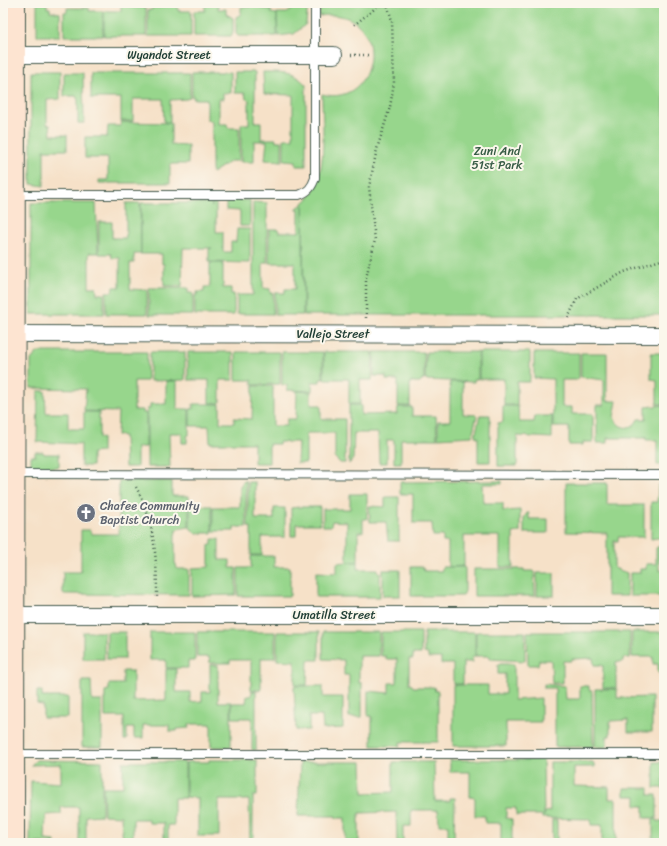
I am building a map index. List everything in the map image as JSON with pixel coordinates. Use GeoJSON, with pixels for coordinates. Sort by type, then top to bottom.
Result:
{"type":"FeatureCollection","features":[{"type":"Feature","properties":{"kind":"street"},"geometry":{"type":"LineString","coordinates":[[13,843],[8,754],[8,56],[14,3]]}},
{"type":"Feature","properties":{"kind":"street","name":"Wyandot Street"},"geometry":{"type":"LineString","coordinates":[[8,56],[334,56]]}},
{"type":"Feature","properties":{"kind":"street","name":"Vallejo Street"},"geometry":{"type":"LineString","coordinates":[[8,334],[664,335]]}},
{"type":"Feature","properties":{"kind":"street","name":"Umatilla Street"},"geometry":{"type":"LineString","coordinates":[[8,615],[664,615]]}},
{"type":"Feature","properties":{"kind":"lane"},"geometry":{"type":"LineString","coordinates":[[8,195],[299,196],[304,194],[309,190],[315,178],[315,3]]}},
{"type":"Feature","properties":{"kind":"lane"},"geometry":{"type":"LineString","coordinates":[[8,474],[664,475]]}},
{"type":"Feature","properties":{"kind":"lane"},"geometry":{"type":"LineString","coordinates":[[8,754],[664,754]]}},
{"type":"Feature","properties":{"kind":"path"},"geometry":{"type":"LineString","coordinates":[[354,25],[382,3]]}},
{"type":"Feature","properties":{"kind":"path"},"geometry":{"type":"LineString","coordinates":[[366,316],[366,278],[375,240],[369,187],[377,149],[390,107],[394,84],[392,21],[387,3]]}},
{"type":"Feature","properties":{"kind":"path"},"geometry":{"type":"LineString","coordinates":[[568,315],[576,299],[624,272],[664,259]]}},
{"type":"Feature","properties":{"kind":"path"},"geometry":{"type":"LineString","coordinates":[[128,474],[147,511],[154,538],[157,567],[157,615]]}},
{"type":"Feature","properties":{"kind":"green space"},"geometry":{"type":"Polygon","coordinates":[[[37,3],[47,3],[47,8],[50,8],[50,11],[60,13],[60,36],[37,36],[37,3]]]}},
{"type":"Feature","properties":{"kind":"green space"},"geometry":{"type":"Polygon","coordinates":[[[121,3],[132,3],[132,7],[144,7],[146,10],[146,36],[104,36],[104,11],[121,11],[121,3]]]}},
{"type":"Feature","properties":{"kind":"green space"},"geometry":{"type":"Polygon","coordinates":[[[164,3],[178,3],[178,11],[191,11],[191,36],[148,36],[148,10],[152,10],[152,7],[164,7],[164,3]]]}},
{"type":"Feature","properties":{"kind":"green space"},"geometry":{"type":"Polygon","coordinates":[[[205,3],[218,3],[218,9],[226,9],[226,14],[233,18],[233,32],[231,36],[194,36],[194,11],[205,11],[205,3]]]}},
{"type":"Feature","properties":{"kind":"green space"},"geometry":{"type":"Polygon","coordinates":[[[250,3],[262,3],[262,9],[271,9],[271,13],[277,14],[277,36],[238,36],[236,34],[236,17],[241,14],[241,7],[250,7],[250,3]]]}},
{"type":"Feature","properties":{"kind":"green space"},"geometry":{"type":"Polygon","coordinates":[[[292,3],[308,3],[306,24],[294,34],[278,36],[277,13],[287,13],[292,9],[292,3]]]}},
{"type":"Feature","properties":{"kind":"green space","name":"Zuni And 51st Park"},"geometry":{"type":"Polygon","coordinates":[[[321,3],[664,3],[664,315],[304,315],[303,203],[312,194],[321,168],[323,153],[322,94],[342,95],[356,87],[366,73],[370,56],[368,40],[359,25],[343,17],[319,16],[321,3]]]}},
{"type":"Feature","properties":{"kind":"green space"},"geometry":{"type":"Polygon","coordinates":[[[67,8],[89,8],[89,11],[103,11],[103,36],[64,36],[64,12],[67,12],[67,8]]]}},
{"type":"Feature","properties":{"kind":"green space"},"geometry":{"type":"Polygon","coordinates":[[[31,72],[60,72],[60,99],[47,100],[47,124],[50,125],[51,135],[67,135],[67,150],[44,150],[44,186],[31,184],[31,72]]]}},
{"type":"Feature","properties":{"kind":"green space"},"geometry":{"type":"Polygon","coordinates":[[[192,72],[231,72],[231,93],[223,93],[223,99],[219,99],[219,124],[227,124],[228,128],[239,128],[239,161],[231,161],[212,173],[212,121],[207,120],[207,99],[194,99],[194,97],[192,97],[192,72]]]}},
{"type":"Feature","properties":{"kind":"green space"},"geometry":{"type":"Polygon","coordinates":[[[235,72],[255,72],[255,122],[261,122],[261,141],[254,141],[254,162],[241,162],[241,124],[249,124],[249,100],[246,99],[245,93],[235,93],[235,72]]]}},
{"type":"Feature","properties":{"kind":"green space"},"geometry":{"type":"Polygon","coordinates":[[[263,72],[287,73],[297,77],[306,85],[306,166],[296,166],[296,161],[284,160],[284,139],[293,139],[293,95],[264,94],[263,72]]]}},
{"type":"Feature","properties":{"kind":"green space"},"geometry":{"type":"Polygon","coordinates":[[[64,73],[83,73],[84,123],[78,123],[78,100],[76,96],[64,96],[64,73]]]}},
{"type":"Feature","properties":{"kind":"green space"},"geometry":{"type":"Polygon","coordinates":[[[91,73],[190,73],[190,97],[187,99],[170,100],[170,122],[164,122],[163,99],[133,99],[133,121],[121,121],[121,98],[91,98],[91,73]]]}},
{"type":"Feature","properties":{"kind":"green space"},"geometry":{"type":"Polygon","coordinates":[[[121,122],[171,123],[171,145],[188,146],[188,164],[170,164],[170,183],[99,183],[99,180],[108,180],[108,158],[85,158],[85,137],[107,137],[108,126],[121,126],[121,122]]]}},
{"type":"Feature","properties":{"kind":"green space"},"geometry":{"type":"Polygon","coordinates":[[[262,139],[276,139],[276,141],[282,141],[282,161],[265,160],[267,141],[262,141],[262,139]]]}},
{"type":"Feature","properties":{"kind":"green space"},"geometry":{"type":"Polygon","coordinates":[[[226,200],[250,200],[250,226],[240,226],[240,211],[226,210],[226,200]]]}},
{"type":"Feature","properties":{"kind":"green space"},"geometry":{"type":"Polygon","coordinates":[[[253,202],[267,203],[267,263],[263,263],[263,288],[270,289],[270,293],[273,293],[273,314],[237,314],[237,295],[253,295],[253,202]]]}},
{"type":"Feature","properties":{"kind":"green space"},"geometry":{"type":"Polygon","coordinates":[[[31,203],[96,203],[98,253],[89,253],[89,287],[96,287],[97,294],[104,294],[104,314],[31,314],[31,203]]]}},
{"type":"Feature","properties":{"kind":"green space"},"geometry":{"type":"Polygon","coordinates":[[[126,203],[140,203],[141,254],[134,254],[134,263],[130,263],[130,289],[147,290],[147,314],[106,314],[106,292],[112,292],[113,287],[120,287],[120,258],[112,258],[111,254],[99,254],[99,222],[112,222],[112,238],[126,238],[126,203]]]}},
{"type":"Feature","properties":{"kind":"green space"},"geometry":{"type":"Polygon","coordinates":[[[141,203],[211,203],[212,207],[212,203],[216,203],[216,232],[223,232],[223,252],[231,252],[231,242],[236,242],[237,229],[250,229],[250,263],[209,262],[209,249],[212,248],[183,248],[182,286],[164,286],[164,264],[162,264],[162,254],[141,254],[141,203]]]}},
{"type":"Feature","properties":{"kind":"green space"},"geometry":{"type":"Polygon","coordinates":[[[303,204],[303,315],[275,315],[275,293],[285,293],[285,289],[295,289],[295,263],[269,263],[269,229],[278,229],[279,232],[299,232],[299,209],[295,209],[303,204]]]}},
{"type":"Feature","properties":{"kind":"green space"},"geometry":{"type":"Polygon","coordinates":[[[210,263],[223,263],[223,288],[231,288],[231,294],[234,294],[234,315],[195,315],[195,295],[197,295],[197,292],[204,292],[204,287],[210,287],[210,263]]]}},
{"type":"Feature","properties":{"kind":"green space"},"geometry":{"type":"Polygon","coordinates":[[[149,288],[188,288],[188,293],[193,293],[193,315],[149,315],[149,288]]]}},
{"type":"Feature","properties":{"kind":"green space"},"geometry":{"type":"Polygon","coordinates":[[[147,352],[147,381],[134,381],[134,410],[143,410],[143,413],[146,413],[146,447],[137,447],[137,467],[125,467],[124,436],[117,435],[118,412],[84,411],[86,389],[31,388],[31,360],[37,353],[147,352]]]}},
{"type":"Feature","properties":{"kind":"green space"},"geometry":{"type":"Polygon","coordinates":[[[150,352],[185,352],[185,380],[150,381],[150,352]]]}},
{"type":"Feature","properties":{"kind":"green space"},"geometry":{"type":"Polygon","coordinates":[[[188,352],[233,352],[233,380],[220,380],[220,403],[209,403],[209,380],[188,380],[188,352]]]}},
{"type":"Feature","properties":{"kind":"green space"},"geometry":{"type":"Polygon","coordinates":[[[236,352],[280,352],[280,384],[252,385],[252,380],[236,380],[236,352]]]}},
{"type":"Feature","properties":{"kind":"green space"},"geometry":{"type":"Polygon","coordinates":[[[282,352],[323,352],[323,379],[320,379],[320,382],[312,382],[312,391],[287,390],[287,385],[282,385],[282,352]]]}},
{"type":"Feature","properties":{"kind":"green space"},"geometry":{"type":"Polygon","coordinates":[[[324,352],[373,352],[372,380],[360,380],[360,404],[349,404],[349,379],[324,379],[324,352]]]}},
{"type":"Feature","properties":{"kind":"green space"},"geometry":{"type":"Polygon","coordinates":[[[374,352],[424,352],[424,380],[421,380],[421,382],[410,382],[410,406],[398,406],[398,380],[386,380],[386,376],[374,376],[374,352]]]}},
{"type":"Feature","properties":{"kind":"green space"},"geometry":{"type":"Polygon","coordinates":[[[426,352],[478,352],[478,379],[474,379],[474,382],[425,380],[426,352]]]}},
{"type":"Feature","properties":{"kind":"green space"},"geometry":{"type":"Polygon","coordinates":[[[479,352],[530,352],[530,379],[529,382],[517,382],[517,405],[504,405],[504,379],[479,379],[479,352]]]}},
{"type":"Feature","properties":{"kind":"green space"},"geometry":{"type":"Polygon","coordinates":[[[534,353],[579,353],[579,378],[577,380],[562,380],[562,407],[572,407],[572,414],[593,414],[593,442],[583,442],[583,445],[569,445],[569,427],[553,427],[553,379],[534,378],[534,353]]]}},
{"type":"Feature","properties":{"kind":"green space"},"geometry":{"type":"Polygon","coordinates":[[[581,353],[607,353],[607,401],[617,401],[614,417],[622,427],[633,426],[638,419],[646,419],[646,407],[664,405],[664,465],[657,465],[657,440],[646,440],[646,438],[607,438],[607,443],[597,443],[597,405],[604,405],[604,380],[581,377],[581,353]]]}},
{"type":"Feature","properties":{"kind":"green space"},"geometry":{"type":"Polygon","coordinates":[[[651,353],[664,353],[664,404],[657,404],[657,380],[651,379],[651,353]]]}},
{"type":"Feature","properties":{"kind":"green space"},"geometry":{"type":"Polygon","coordinates":[[[166,381],[177,381],[177,409],[189,409],[189,435],[187,436],[187,443],[182,443],[182,433],[169,433],[170,467],[147,467],[147,409],[150,409],[150,404],[166,404],[166,381]]]}},
{"type":"Feature","properties":{"kind":"green space"},"geometry":{"type":"Polygon","coordinates":[[[450,382],[463,382],[463,414],[477,415],[472,436],[438,438],[438,421],[450,421],[450,382]]]}},
{"type":"Feature","properties":{"kind":"green space"},"geometry":{"type":"Polygon","coordinates":[[[253,386],[273,386],[273,426],[286,426],[287,419],[296,419],[297,391],[311,392],[311,405],[321,405],[321,419],[345,419],[345,463],[340,463],[335,458],[335,433],[306,433],[306,463],[297,463],[298,442],[279,442],[279,444],[269,444],[269,463],[254,463],[254,443],[210,443],[209,426],[190,426],[190,409],[193,409],[193,404],[220,404],[220,423],[234,423],[234,418],[252,419],[253,386]]]}},
{"type":"Feature","properties":{"kind":"green space"},"geometry":{"type":"Polygon","coordinates":[[[38,391],[45,391],[46,413],[68,413],[68,429],[84,429],[84,412],[99,412],[99,438],[102,438],[102,452],[92,453],[92,466],[81,466],[81,444],[37,442],[38,391]]]}},
{"type":"Feature","properties":{"kind":"green space"},"geometry":{"type":"Polygon","coordinates":[[[349,405],[361,405],[361,415],[397,414],[398,407],[412,407],[412,416],[436,416],[437,439],[401,439],[401,463],[394,463],[394,440],[387,440],[387,463],[379,463],[378,433],[354,433],[353,459],[349,464],[349,405]]]}},
{"type":"Feature","properties":{"kind":"green space"},"geometry":{"type":"Polygon","coordinates":[[[503,406],[518,406],[519,422],[534,422],[535,416],[552,416],[552,438],[517,436],[517,466],[498,466],[498,423],[503,422],[503,406]]]}},
{"type":"Feature","properties":{"kind":"green space"},"geometry":{"type":"Polygon","coordinates":[[[480,415],[490,415],[490,462],[478,462],[478,437],[475,436],[480,415]]]}},
{"type":"Feature","properties":{"kind":"green space"},"geometry":{"type":"Polygon","coordinates":[[[35,452],[43,452],[44,454],[59,454],[59,467],[31,467],[31,456],[35,456],[35,452]]]}},
{"type":"Feature","properties":{"kind":"green space"},"geometry":{"type":"Polygon","coordinates":[[[119,481],[172,481],[172,496],[189,496],[189,527],[177,529],[175,535],[175,564],[177,569],[189,569],[189,595],[63,594],[63,572],[81,572],[81,530],[90,530],[91,534],[119,534],[119,481]]]}},
{"type":"Feature","properties":{"kind":"green space"},"geometry":{"type":"Polygon","coordinates":[[[244,481],[246,481],[246,527],[234,527],[234,531],[213,531],[213,507],[240,507],[240,486],[244,481]]]}},
{"type":"Feature","properties":{"kind":"green space"},"geometry":{"type":"Polygon","coordinates":[[[502,481],[502,484],[482,484],[483,503],[503,503],[503,511],[520,510],[520,532],[513,533],[513,567],[500,567],[500,536],[464,536],[464,566],[448,567],[448,542],[443,542],[443,536],[433,536],[432,523],[413,523],[413,494],[400,494],[400,482],[502,481]]]}},
{"type":"Feature","properties":{"kind":"green space"},"geometry":{"type":"Polygon","coordinates":[[[248,482],[255,482],[255,519],[274,519],[274,508],[285,508],[285,537],[262,537],[262,555],[251,555],[251,527],[248,527],[248,482]]]}},
{"type":"Feature","properties":{"kind":"green space"},"geometry":{"type":"Polygon","coordinates":[[[566,483],[607,483],[607,505],[644,505],[644,537],[618,537],[618,541],[614,541],[614,568],[627,573],[627,596],[607,596],[607,533],[566,532],[566,483]]]}},
{"type":"Feature","properties":{"kind":"green space"},"geometry":{"type":"Polygon","coordinates":[[[658,485],[664,485],[664,537],[651,539],[651,502],[657,502],[658,485]]]}},
{"type":"Feature","properties":{"kind":"green space"},"geometry":{"type":"Polygon","coordinates":[[[350,494],[367,494],[367,519],[363,519],[363,532],[358,532],[358,562],[347,562],[347,522],[332,521],[331,526],[323,526],[323,509],[350,509],[350,494]]]}},
{"type":"Feature","properties":{"kind":"green space"},"geometry":{"type":"Polygon","coordinates":[[[385,497],[399,497],[399,541],[388,541],[386,522],[370,522],[369,506],[385,507],[385,497]]]}},
{"type":"Feature","properties":{"kind":"green space"},"geometry":{"type":"Polygon","coordinates":[[[190,506],[212,506],[212,533],[196,533],[190,528],[190,506]]]}},
{"type":"Feature","properties":{"kind":"green space"},"geometry":{"type":"Polygon","coordinates":[[[320,507],[320,524],[296,524],[296,536],[291,536],[291,508],[320,507]]]}},
{"type":"Feature","properties":{"kind":"green space"},"geometry":{"type":"Polygon","coordinates":[[[527,513],[529,513],[529,519],[548,519],[548,533],[524,533],[524,518],[527,513]]]}},
{"type":"Feature","properties":{"kind":"green space"},"geometry":{"type":"Polygon","coordinates":[[[212,539],[219,539],[219,560],[230,560],[230,568],[236,568],[236,595],[192,596],[192,568],[209,567],[209,545],[212,545],[212,539]]]}},
{"type":"Feature","properties":{"kind":"green space"},"geometry":{"type":"Polygon","coordinates":[[[659,546],[659,570],[664,571],[664,596],[630,596],[630,573],[640,573],[640,569],[646,569],[646,564],[656,564],[656,548],[659,546]]]}},
{"type":"Feature","properties":{"kind":"green space"},"geometry":{"type":"Polygon","coordinates":[[[251,556],[274,556],[274,567],[290,567],[290,596],[238,596],[238,568],[251,568],[251,556]]]}},
{"type":"Feature","properties":{"kind":"green space"},"geometry":{"type":"Polygon","coordinates":[[[358,562],[358,569],[378,569],[378,573],[380,573],[380,597],[316,597],[316,572],[337,573],[337,563],[358,562]]]}},
{"type":"Feature","properties":{"kind":"green space"},"geometry":{"type":"Polygon","coordinates":[[[411,567],[423,567],[424,571],[442,571],[442,567],[464,567],[465,591],[463,596],[411,596],[411,567]]]}},
{"type":"Feature","properties":{"kind":"green space"},"geometry":{"type":"Polygon","coordinates":[[[474,569],[524,569],[524,571],[534,571],[535,596],[474,596],[474,569]]]}},
{"type":"Feature","properties":{"kind":"green space"},"geometry":{"type":"Polygon","coordinates":[[[383,570],[400,570],[400,596],[383,596],[383,570]]]}},
{"type":"Feature","properties":{"kind":"green space"},"geometry":{"type":"Polygon","coordinates":[[[537,573],[554,573],[554,596],[537,596],[537,573]]]}},
{"type":"Feature","properties":{"kind":"green space"},"geometry":{"type":"Polygon","coordinates":[[[83,632],[104,632],[104,659],[83,659],[83,632]]]}},
{"type":"Feature","properties":{"kind":"green space"},"geometry":{"type":"Polygon","coordinates":[[[107,632],[125,632],[125,659],[107,659],[107,632]]]}},
{"type":"Feature","properties":{"kind":"green space"},"geometry":{"type":"Polygon","coordinates":[[[150,632],[195,632],[195,661],[188,661],[188,668],[166,668],[166,660],[150,660],[150,632]]]}},
{"type":"Feature","properties":{"kind":"green space"},"geometry":{"type":"Polygon","coordinates":[[[197,632],[275,632],[275,658],[261,658],[261,690],[251,690],[251,660],[230,660],[230,663],[210,663],[209,657],[197,657],[197,632]]]}},
{"type":"Feature","properties":{"kind":"green space"},"geometry":{"type":"Polygon","coordinates":[[[277,632],[319,632],[319,660],[308,660],[307,685],[295,685],[295,661],[277,660],[277,632]]]}},
{"type":"Feature","properties":{"kind":"green space"},"geometry":{"type":"Polygon","coordinates":[[[323,632],[379,632],[379,656],[359,656],[359,683],[362,683],[362,717],[349,717],[349,675],[344,675],[344,660],[323,659],[323,632]]]}},
{"type":"Feature","properties":{"kind":"green space"},"geometry":{"type":"Polygon","coordinates":[[[381,632],[421,632],[421,654],[413,654],[413,659],[409,659],[409,684],[413,687],[434,687],[435,691],[438,691],[438,742],[400,742],[400,746],[372,746],[372,716],[368,716],[368,691],[389,693],[389,683],[397,683],[397,659],[386,659],[386,656],[381,656],[381,632]]]}},
{"type":"Feature","properties":{"kind":"green space"},"geometry":{"type":"Polygon","coordinates":[[[424,632],[475,632],[475,657],[472,657],[472,662],[463,662],[463,684],[453,684],[453,664],[441,664],[441,658],[428,658],[428,654],[424,653],[424,632]]]}},
{"type":"Feature","properties":{"kind":"green space"},"geometry":{"type":"Polygon","coordinates":[[[476,632],[525,632],[525,661],[490,659],[490,656],[476,656],[476,632]]]}},
{"type":"Feature","properties":{"kind":"green space"},"geometry":{"type":"Polygon","coordinates":[[[527,632],[630,632],[630,658],[623,658],[623,662],[616,662],[616,688],[603,688],[603,665],[594,665],[593,658],[563,661],[563,683],[552,683],[551,660],[539,660],[538,665],[528,665],[527,632]]]}},
{"type":"Feature","properties":{"kind":"green space"},"geometry":{"type":"Polygon","coordinates":[[[632,632],[664,632],[664,673],[658,673],[658,664],[653,664],[653,657],[632,657],[632,632]]]}},
{"type":"Feature","properties":{"kind":"green space"},"geometry":{"type":"Polygon","coordinates":[[[498,664],[514,664],[514,700],[541,698],[541,722],[506,722],[506,746],[453,746],[453,685],[488,685],[488,694],[505,694],[505,674],[498,674],[498,664]]]}},
{"type":"Feature","properties":{"kind":"green space"},"geometry":{"type":"Polygon","coordinates":[[[210,665],[218,665],[218,702],[231,702],[231,747],[211,747],[211,724],[189,724],[189,728],[177,729],[177,731],[169,731],[169,725],[143,725],[143,738],[134,738],[134,728],[127,728],[127,740],[124,740],[124,717],[105,717],[105,691],[109,690],[109,684],[123,684],[123,671],[133,671],[133,701],[166,700],[166,669],[176,669],[176,692],[190,692],[190,702],[202,701],[202,692],[210,692],[210,665]]]}},
{"type":"Feature","properties":{"kind":"green space"},"geometry":{"type":"Polygon","coordinates":[[[82,681],[91,681],[92,701],[102,701],[102,747],[82,747],[82,681]]]}},
{"type":"Feature","properties":{"kind":"green space"},"geometry":{"type":"Polygon","coordinates":[[[544,684],[565,686],[566,699],[580,699],[580,686],[589,686],[589,690],[592,690],[593,747],[555,747],[555,688],[544,688],[544,684]]]}},
{"type":"Feature","properties":{"kind":"green space"},"geometry":{"type":"Polygon","coordinates":[[[294,686],[323,686],[323,697],[343,697],[343,728],[323,729],[322,716],[309,716],[309,730],[296,730],[294,686]]]}},
{"type":"Feature","properties":{"kind":"green space"},"geometry":{"type":"Polygon","coordinates":[[[595,689],[617,689],[617,698],[652,697],[652,732],[628,732],[628,720],[610,721],[610,736],[607,736],[607,747],[595,747],[595,689]]]}},
{"type":"Feature","properties":{"kind":"green space"},"geometry":{"type":"Polygon","coordinates":[[[37,691],[42,691],[42,697],[68,697],[68,718],[43,718],[43,705],[37,704],[37,691]]]}},
{"type":"Feature","properties":{"kind":"green space"},"geometry":{"type":"Polygon","coordinates":[[[252,691],[256,691],[256,750],[252,750],[252,718],[232,718],[232,703],[246,703],[247,696],[251,696],[252,691]]]}},
{"type":"Feature","properties":{"kind":"green space"},"geometry":{"type":"Polygon","coordinates":[[[36,760],[102,761],[102,815],[86,816],[86,843],[79,843],[79,807],[61,807],[61,814],[46,815],[45,840],[55,841],[55,843],[30,843],[31,781],[61,783],[61,764],[31,765],[36,760]]]}},
{"type":"Feature","properties":{"kind":"green space"},"geometry":{"type":"Polygon","coordinates":[[[209,760],[257,760],[257,796],[253,796],[253,843],[250,843],[249,800],[219,800],[219,836],[198,836],[198,798],[186,797],[186,762],[209,762],[209,760]]]}},
{"type":"Feature","properties":{"kind":"green space"},"geometry":{"type":"Polygon","coordinates":[[[450,760],[543,760],[544,816],[545,812],[550,811],[550,762],[593,762],[595,767],[574,767],[574,786],[609,787],[609,799],[616,799],[616,843],[602,843],[602,825],[591,825],[591,819],[542,818],[542,815],[516,815],[516,808],[506,808],[506,818],[512,819],[512,843],[501,843],[501,823],[485,823],[485,816],[475,816],[475,798],[470,797],[470,772],[450,772],[450,760]]]}},
{"type":"Feature","properties":{"kind":"green space"},"geometry":{"type":"Polygon","coordinates":[[[123,762],[185,762],[185,798],[174,798],[174,825],[168,825],[168,843],[164,843],[164,823],[149,823],[149,819],[133,819],[133,843],[123,843],[121,816],[104,815],[103,787],[123,787],[123,762]]]}},
{"type":"Feature","properties":{"kind":"green space"},"geometry":{"type":"Polygon","coordinates":[[[300,762],[362,762],[363,793],[393,792],[393,762],[434,762],[435,801],[450,801],[450,798],[455,798],[454,843],[448,843],[448,825],[439,825],[438,810],[411,810],[411,826],[403,826],[403,843],[397,843],[396,812],[359,813],[359,842],[345,842],[345,818],[336,818],[336,816],[298,816],[300,762]]]}},
{"type":"Feature","properties":{"kind":"green space"},"geometry":{"type":"Polygon","coordinates":[[[654,762],[664,762],[664,788],[654,788],[654,762]]]}},
{"type":"Feature","properties":{"kind":"green space"},"geometry":{"type":"Polygon","coordinates":[[[624,788],[649,788],[649,795],[657,795],[657,818],[644,818],[644,806],[636,806],[636,796],[624,796],[624,788]]]}},
{"type":"Feature","properties":{"kind":"green space"},"geometry":{"type":"Polygon","coordinates":[[[653,819],[663,821],[664,843],[653,843],[653,819]]]}},
{"type":"Feature","properties":{"kind":"green space"},"geometry":{"type":"Polygon","coordinates":[[[552,820],[557,820],[557,843],[552,843],[552,820]]]}},
{"type":"Feature","properties":{"kind":"place","name":"Chafee Community Baptist Church"},"geometry":{"type":"Point","coordinates":[86,513]}}]}
